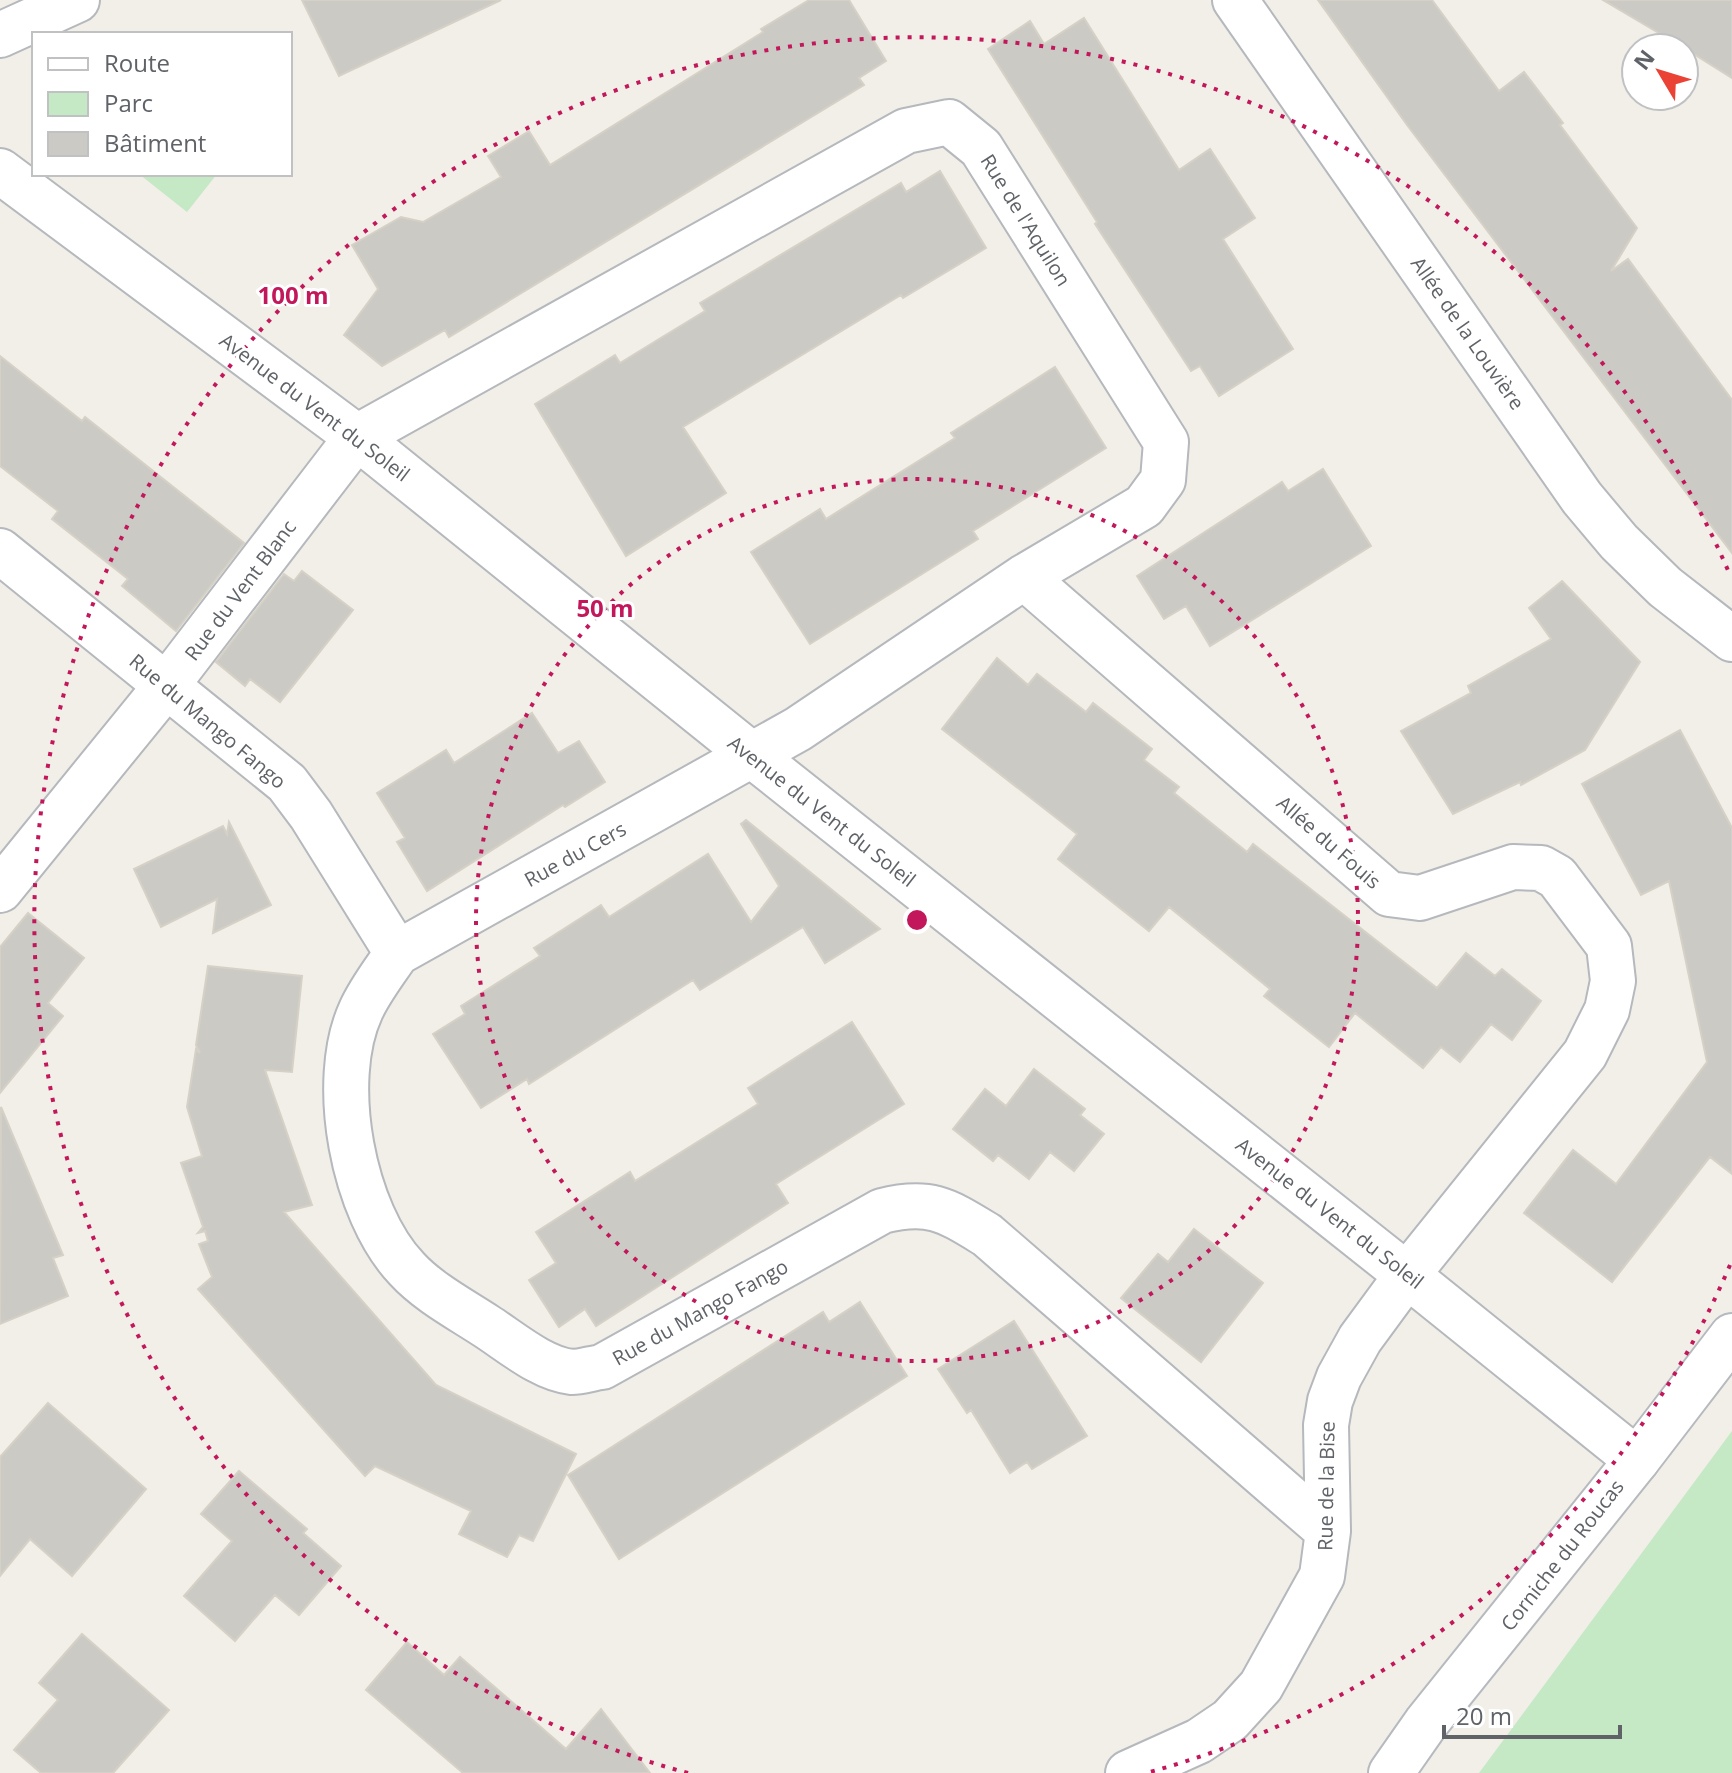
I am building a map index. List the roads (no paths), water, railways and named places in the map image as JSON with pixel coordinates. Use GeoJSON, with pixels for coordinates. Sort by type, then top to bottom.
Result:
{"type":"FeatureCollection","features":[{"type":"Feature","properties":{"kind":"street"},"geometry":{"type":"LineString","coordinates":[[0,35],[77,0]]}},
{"type":"Feature","properties":{"kind":"street","name":"Allée de la Louvière"},"geometry":{"type":"LineString","coordinates":[[1235,0],[1582,498],[1619,542],[1665,587],[1732,639]]}},
{"type":"Feature","properties":{"kind":"street","name":"Rue de l'Aquilon"},"geometry":{"type":"LineString","coordinates":[[357,437],[906,131],[949,122],[981,148],[1166,442],[1163,480],[1144,506],[1024,577],[753,756]]}},
{"type":"Feature","properties":{"kind":"street","name":"Avenue du Vent du Soleil"},"geometry":{"type":"LineString","coordinates":[[0,171],[357,437],[1637,1460]]}},
{"type":"Feature","properties":{"kind":"street","name":"Rue du Vent Blanc"},"geometry":{"type":"LineString","coordinates":[[0,890],[166,686],[357,437]]}},
{"type":"Feature","properties":{"kind":"street","name":"Rue du Mango Fango"},"geometry":{"type":"LineString","coordinates":[[0,551],[287,783],[311,815],[397,953],[361,1011],[347,1062],[346,1115],[359,1183],[383,1235],[406,1269],[444,1299],[546,1364],[572,1372],[602,1367],[882,1211],[910,1204],[949,1212],[987,1235],[1328,1531]]}},
{"type":"Feature","properties":{"kind":"street","name":"Allée du Fouis"},"geometry":{"type":"LineString","coordinates":[[1024,577],[1389,894],[1420,898],[1513,867],[1541,868],[1557,877],[1609,946],[1613,981],[1607,1010],[1585,1054],[1407,1275]]}},
{"type":"Feature","properties":{"kind":"street","name":"Rue du Cers"},"geometry":{"type":"LineString","coordinates":[[397,953],[753,756]]}},
{"type":"Feature","properties":{"kind":"street","name":"Rue de la Bise"},"geometry":{"type":"LineString","coordinates":[[1128,1773],[1199,1741],[1230,1720],[1261,1686],[1322,1576],[1328,1531],[1326,1425],[1330,1401],[1360,1339],[1407,1275]]}},
{"type":"Feature","properties":{"kind":"street","name":"Corniche du Roucas"},"geometry":{"type":"LineString","coordinates":[[1391,1773],[1426,1723],[1732,1336]]}}]}
